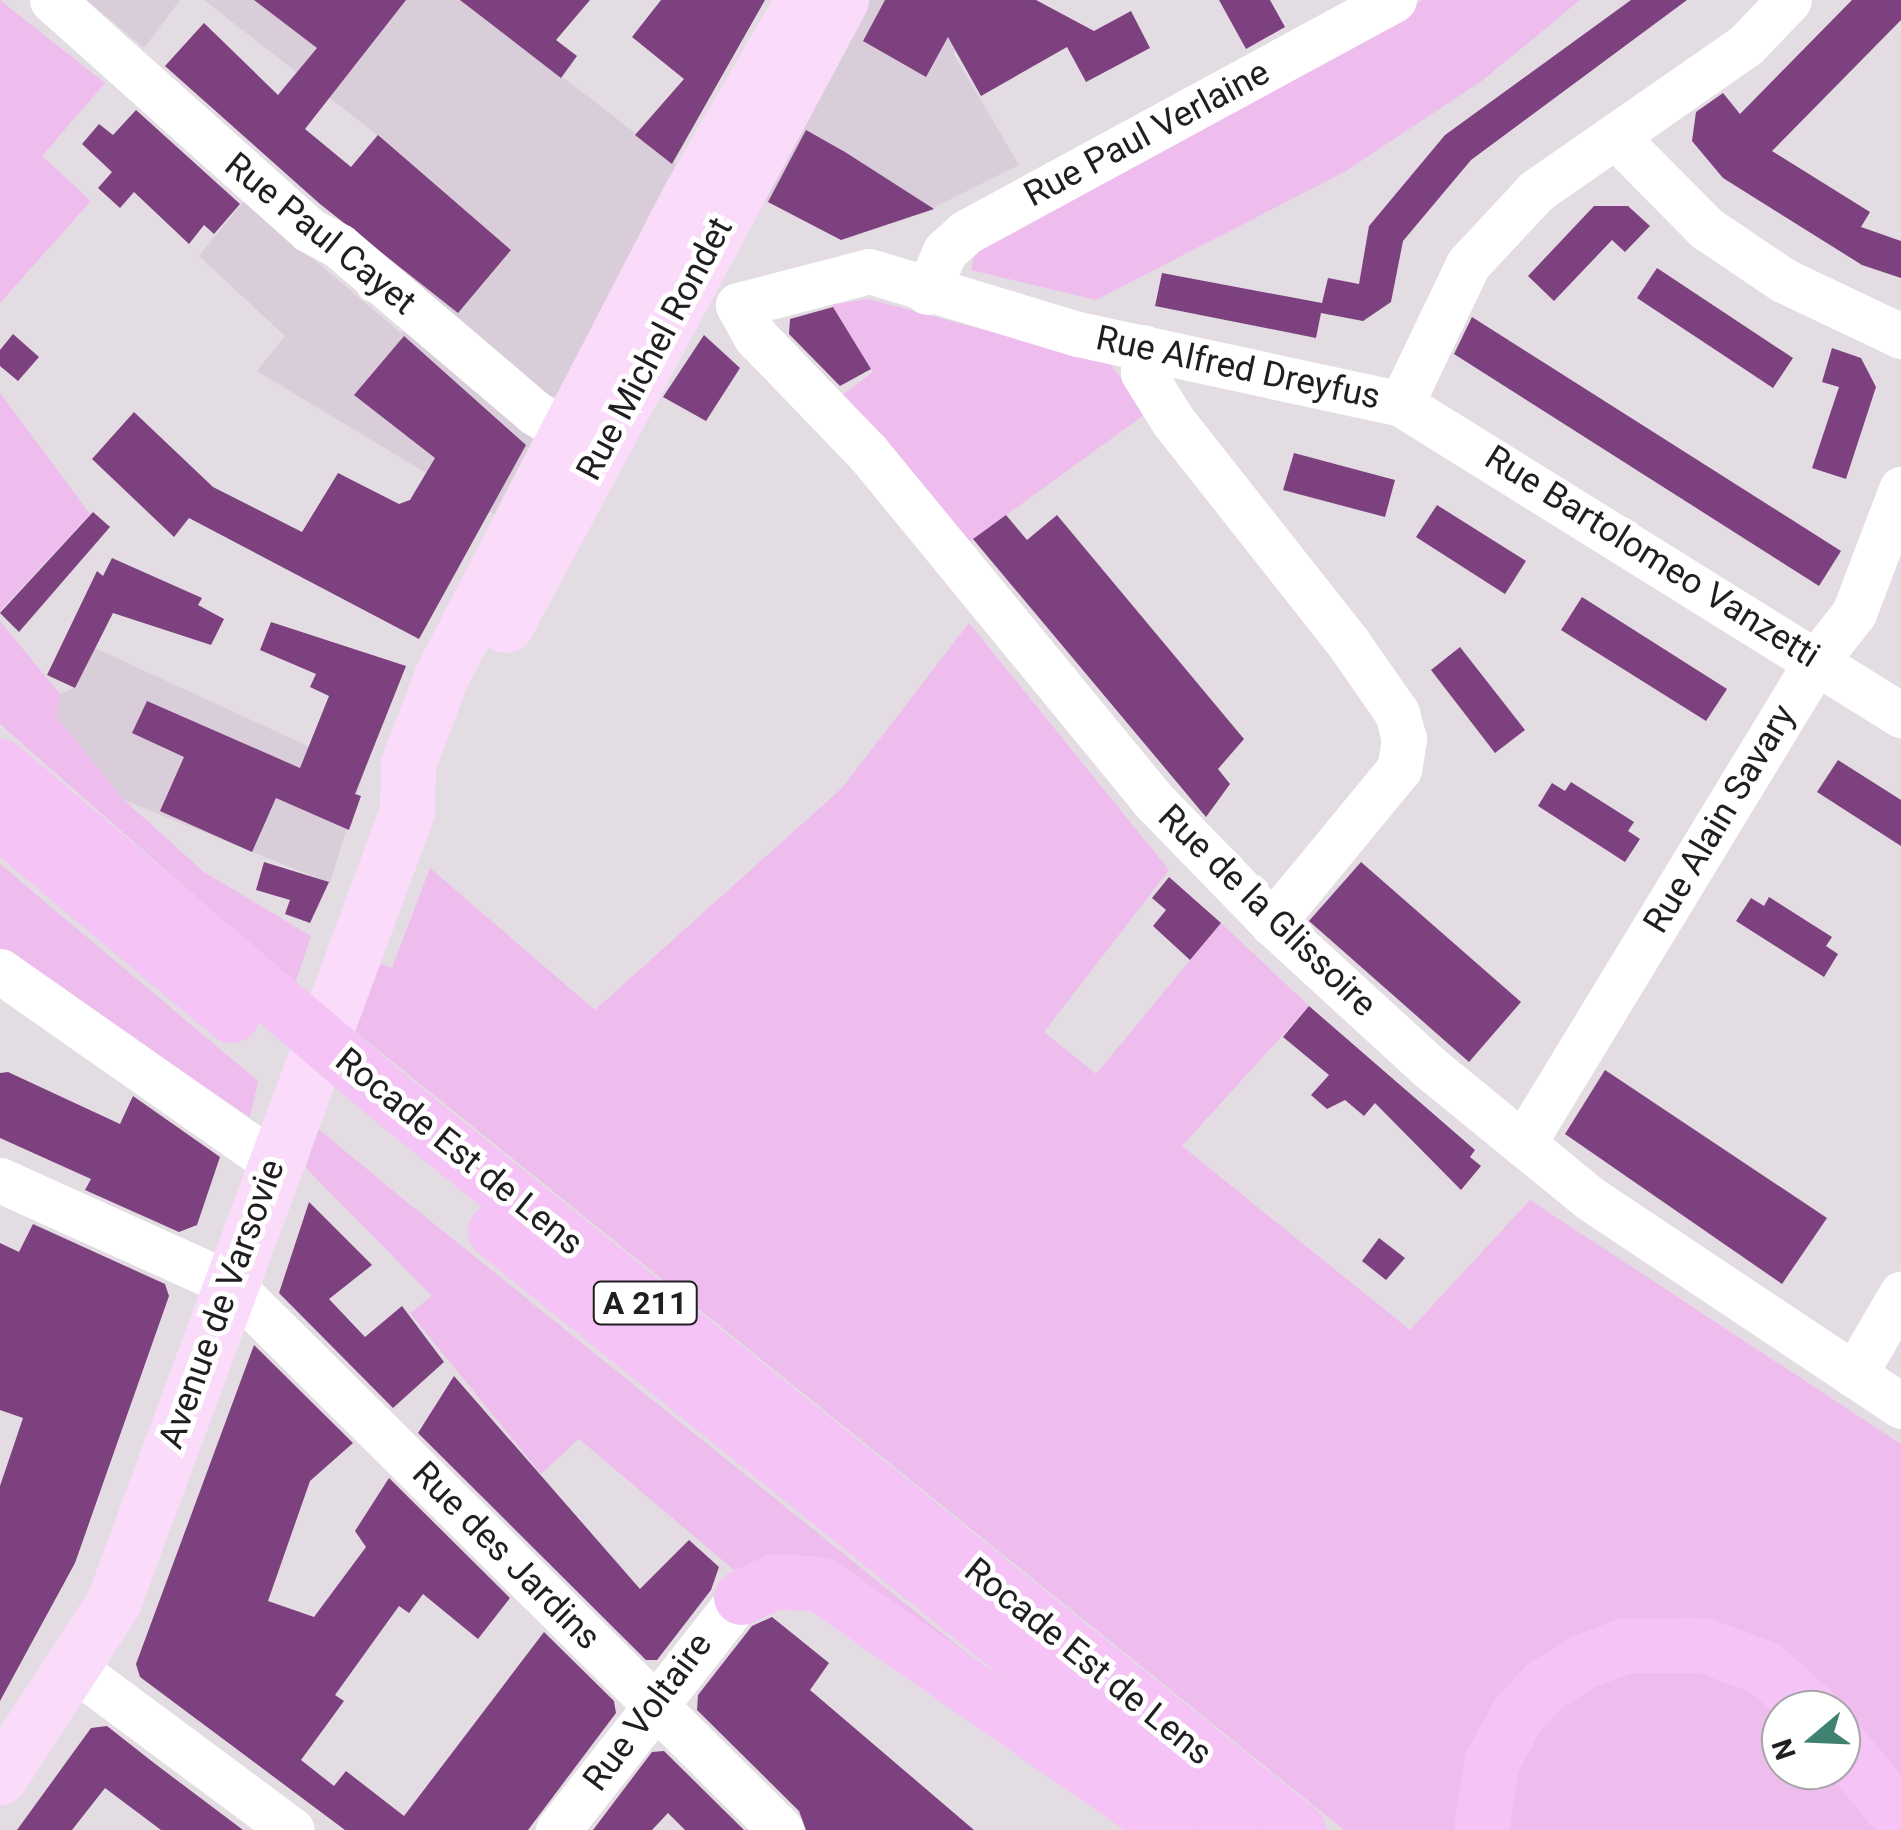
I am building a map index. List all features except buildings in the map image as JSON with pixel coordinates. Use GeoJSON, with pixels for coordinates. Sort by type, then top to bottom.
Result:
{"type":"FeatureCollection","features":[{"type":"Feature","properties":{"kind":"highway","name":"Rocade Est de Lens"},"geometry":{"type":"LineString","coordinates":[[0,766],[388,1096],[1298,1830]]}},
{"type":"Feature","properties":{"kind":"highway","name":"Rocade Est de Lens"},"geometry":{"type":"LineString","coordinates":[[0,821],[1235,1830]]}},
{"type":"Feature","properties":{"kind":"highway"},"geometry":{"type":"LineString","coordinates":[[741,1598],[776,1581],[820,1584],[1172,1830]]}},
{"type":"Feature","properties":{"kind":"highway"},"geometry":{"type":"LineString","coordinates":[[1481,1830],[1491,1763],[1517,1716],[1545,1684],[1584,1660],[1666,1640],[1735,1652],[1785,1690]]}},
{"type":"Feature","properties":{"kind":"highway"},"geometry":{"type":"LineString","coordinates":[[1861,1770],[1901,1818]]}},
{"type":"Feature","properties":{"kind":"main road","name":"Rue Michel Rondet"},"geometry":{"type":"LineString","coordinates":[[696,281],[803,0]]}},
{"type":"Feature","properties":{"kind":"main road","name":"Rue Michel Rondet"},"geometry":{"type":"LineString","coordinates":[[455,688],[583,441],[696,281],[841,0]]}},
{"type":"Feature","properties":{"kind":"main road","name":"Avenue de Varsovie"},"geometry":{"type":"LineString","coordinates":[[0,1777],[74,1669],[113,1603],[278,1147],[406,811],[439,775],[455,688]]}},
{"type":"Feature","properties":{"kind":"street","name":"Rue Paul Cayet"},"geometry":{"type":"LineString","coordinates":[[52,0],[309,230],[583,441]]}},
{"type":"Feature","properties":{"kind":"street","name":"Rue Paul Verlaine"},"geometry":{"type":"LineString","coordinates":[[927,292],[945,251],[966,232],[1394,0]]}},
{"type":"Feature","properties":{"kind":"street","name":"Rue Alfred Dreyfus"},"geometry":{"type":"LineString","coordinates":[[696,281],[850,271],[1143,347],[1401,404],[1468,264],[1536,191],[1618,139],[1746,45],[1789,0]]}},
{"type":"Feature","properties":{"kind":"street"},"geometry":{"type":"LineString","coordinates":[[1618,139],[1706,228],[1784,280],[1901,336]]}},
{"type":"Feature","properties":{"kind":"street","name":"Rue de la Glissoire"},"geometry":{"type":"LineString","coordinates":[[696,281],[868,453],[1151,798],[1272,923],[1591,1199],[1901,1406]]}},
{"type":"Feature","properties":{"kind":"street"},"geometry":{"type":"LineString","coordinates":[[1143,347],[1143,372],[1173,421],[1348,644],[1397,713],[1404,738],[1399,768],[1272,923]]}},
{"type":"Feature","properties":{"kind":"street","name":"Rue Bartolomeo Vanzetti"},"geometry":{"type":"LineString","coordinates":[[1401,404],[1901,715]]}},
{"type":"Feature","properties":{"kind":"street","name":"Rue Alain Savary"},"geometry":{"type":"LineString","coordinates":[[1524,1144],[1817,660],[1854,613],[1901,488]]}},
{"type":"Feature","properties":{"kind":"street"},"geometry":{"type":"LineString","coordinates":[[0,971],[278,1147]]}},
{"type":"Feature","properties":{"kind":"street"},"geometry":{"type":"LineString","coordinates":[[0,1180],[230,1284]]}},
{"type":"Feature","properties":{"kind":"street","name":"Rue des Jardins"},"geometry":{"type":"LineString","coordinates":[[230,1284],[781,1830]]}},
{"type":"Feature","properties":{"kind":"street"},"geometry":{"type":"LineString","coordinates":[[1854,1375],[1901,1294]]}},
{"type":"Feature","properties":{"kind":"street","name":"Rue Voltaire"},"geometry":{"type":"LineString","coordinates":[[558,1830],[654,1703],[741,1598]]}},
{"type":"Feature","properties":{"kind":"street"},"geometry":{"type":"LineString","coordinates":[[74,1669],[292,1830]]}},
{"type":"Feature","properties":{"kind":"shaded area"},"geometry":{"type":"Polygon","coordinates":[[[0,0],[105,83],[42,156],[91,201],[0,303],[0,0]]]}},
{"type":"Feature","properties":{"kind":"shaded area"},"geometry":{"type":"Polygon","coordinates":[[[87,0],[180,0],[144,48],[87,0]]]}},
{"type":"Feature","properties":{"kind":"shaded area"},"geometry":{"type":"Polygon","coordinates":[[[204,0],[462,0],[677,165],[494,514],[257,371],[285,336],[199,256],[244,201],[401,333],[431,296],[322,202],[377,135],[204,0]]]}},
{"type":"Feature","properties":{"kind":"shaded area"},"geometry":{"type":"Polygon","coordinates":[[[865,0],[947,0],[991,33],[953,53],[1019,165],[933,208],[841,240],[759,197],[865,0]]]}},
{"type":"Feature","properties":{"kind":"shaded area"},"geometry":{"type":"Polygon","coordinates":[[[1422,0],[1580,0],[1483,80],[1346,171],[1096,300],[971,270],[980,234],[1422,0]]]}},
{"type":"Feature","properties":{"kind":"shaded area"},"geometry":{"type":"Polygon","coordinates":[[[868,299],[1109,363],[1148,412],[965,545],[842,395],[873,372],[832,305],[868,299]]]}},
{"type":"Feature","properties":{"kind":"shaded area"},"geometry":{"type":"Polygon","coordinates":[[[0,393],[90,514],[0,611],[0,393]]]}},
{"type":"Feature","properties":{"kind":"shaded area"},"geometry":{"type":"Polygon","coordinates":[[[0,621],[60,694],[56,716],[124,800],[204,872],[311,936],[295,984],[0,724],[0,621]]]}},
{"type":"Feature","properties":{"kind":"shaded area"},"geometry":{"type":"Polygon","coordinates":[[[969,623],[1169,870],[1044,1032],[1096,1074],[1221,923],[1309,1006],[1182,1146],[1410,1330],[1530,1200],[1901,1444],[1901,1801],[1861,1752],[1861,1690],[1807,1690],[1775,1657],[1567,1654],[1468,1830],[1344,1830],[346,1024],[369,960],[392,968],[430,868],[595,1010],[842,788],[969,623]]]}},
{"type":"Feature","properties":{"kind":"shaded area"},"geometry":{"type":"Polygon","coordinates":[[[95,648],[364,772],[330,883],[124,800],[55,716],[60,694],[75,688],[95,648]]]}},
{"type":"Feature","properties":{"kind":"shaded area"},"geometry":{"type":"Polygon","coordinates":[[[0,864],[258,1081],[250,1117],[0,953],[0,864]]]}},
{"type":"Feature","properties":{"kind":"shaded area"},"geometry":{"type":"Polygon","coordinates":[[[317,1128],[994,1675],[740,1575],[579,1439],[541,1474],[410,1313],[432,1296],[306,1168],[317,1128]]]}},
{"type":"Feature","properties":{"kind":"shaded area"},"geometry":{"type":"Polygon","coordinates":[[[1719,1666],[1761,1696],[1761,1790],[1853,1790],[1887,1830],[1504,1830],[1525,1743],[1552,1711],[1625,1669],[1719,1666]]]}}]}
